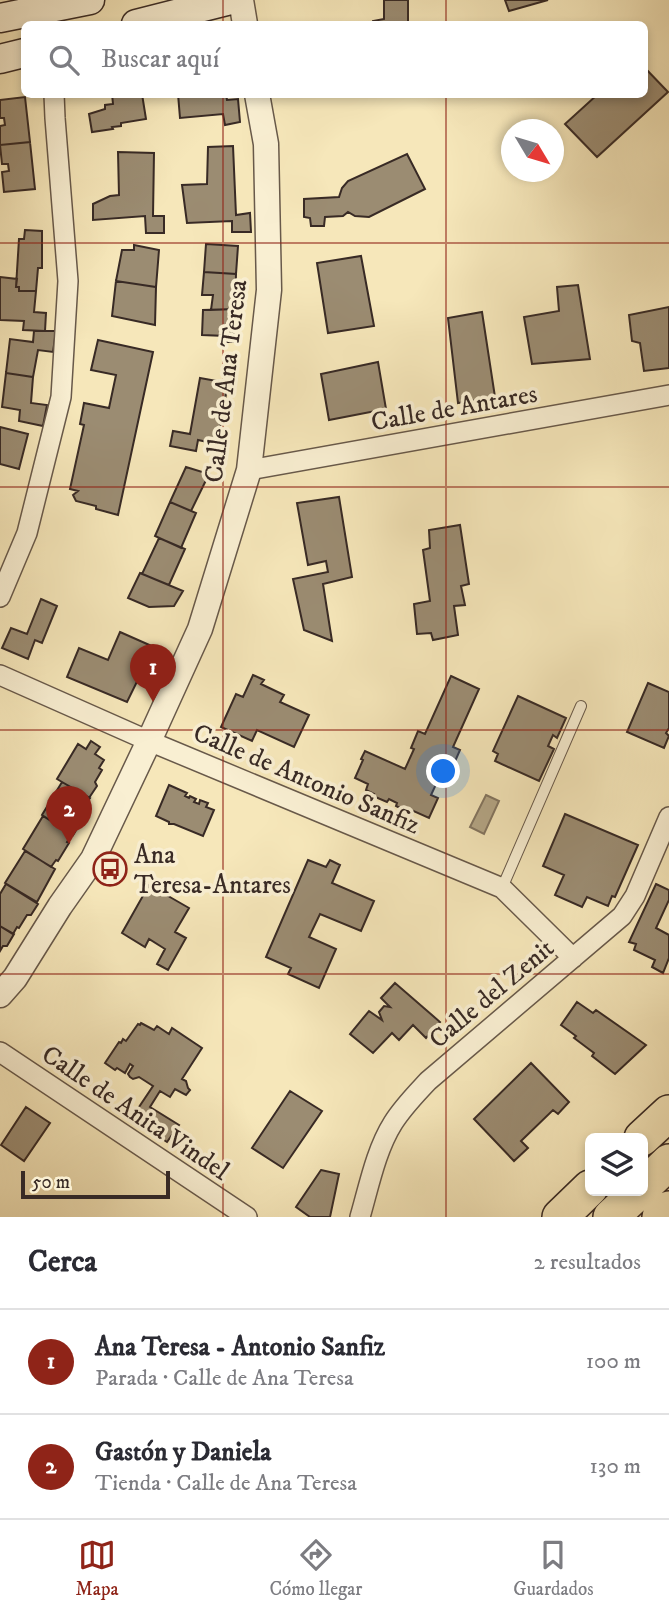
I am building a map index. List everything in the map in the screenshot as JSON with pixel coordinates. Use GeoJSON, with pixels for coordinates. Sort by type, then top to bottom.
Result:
{"type":"FeatureCollection","features":[{"type":"Feature","properties":{"kind":"highway"},"geometry":{"type":"LineString","coordinates":[[647,1133],[669,1113]]}},
{"type":"Feature","properties":{"kind":"highway"},"geometry":{"type":"LineString","coordinates":[[648,1182],[669,1162]]}},
{"type":"Feature","properties":{"kind":"highway"},"geometry":{"type":"LineString","coordinates":[[559,1217],[585,1193]]}},
{"type":"Feature","properties":{"kind":"highway"},"geometry":{"type":"LineString","coordinates":[[611,1217],[634,1196]]}},
{"type":"Feature","properties":{"kind":"highway"},"geometry":{"type":"LineString","coordinates":[[660,1217],[669,1209]]}},
{"type":"Feature","properties":{"kind":"main road"},"geometry":{"type":"LineString","coordinates":[[0,19],[90,0]]}},
{"type":"Feature","properties":{"kind":"main road"},"geometry":{"type":"LineString","coordinates":[[148,21],[231,0]]}},
{"type":"Feature","properties":{"kind":"main road"},"geometry":{"type":"LineString","coordinates":[[0,59],[21,54]]}},
{"type":"Feature","properties":{"kind":"street"},"geometry":{"type":"LineString","coordinates":[[241,0],[245,21]]}},
{"type":"Feature","properties":{"kind":"street"},"geometry":{"type":"LineString","coordinates":[[0,597],[27,533],[61,397],[68,281],[54,98]]}},
{"type":"Feature","properties":{"kind":"street","name":"Calle de Ana Teresa"},"geometry":{"type":"LineString","coordinates":[[0,995],[15,978],[93,859],[149,741],[200,629],[249,470],[269,290],[266,144],[258,98]]}},
{"type":"Feature","properties":{"kind":"street","name":"Calle de Antares"},"geometry":{"type":"LineString","coordinates":[[249,470],[669,395]]}},
{"type":"Feature","properties":{"kind":"street","name":"Calle de Antonio Sanfiz"},"geometry":{"type":"LineString","coordinates":[[0,676],[502,888],[573,958]]}},
{"type":"Feature","properties":{"kind":"street","name":"Calle del Zenit"},"geometry":{"type":"LineString","coordinates":[[360,1217],[380,1151],[391,1125],[408,1102],[428,1081],[622,916],[635,896],[669,817]]}},
{"type":"Feature","properties":{"kind":"street","name":"Calle de Anita Vindel"},"geometry":{"type":"LineString","coordinates":[[0,1052],[244,1216]]}},
{"type":"Feature","properties":{"kind":"lane"},"geometry":{"type":"LineString","coordinates":[[502,888],[581,706]]}},
{"type":"Feature","properties":{"kind":"shaded area"},"geometry":{"type":"Polygon","coordinates":[[[486,795],[499,801],[484,834],[470,827],[486,795]]]}},
{"type":"Feature","properties":{"kind":"building"},"geometry":{"type":"Polygon","coordinates":[[[384,0],[408,0],[408,21],[373,21],[384,19],[384,0]]]}},
{"type":"Feature","properties":{"kind":"building"},"geometry":{"type":"Polygon","coordinates":[[[505,0],[548,0],[509,11],[505,0]]]}},
{"type":"Feature","properties":{"kind":"building"},"geometry":{"type":"Polygon","coordinates":[[[648,71],[668,92],[597,157],[565,124],[594,98],[648,98],[648,71]]]}},
{"type":"Feature","properties":{"kind":"building"},"geometry":{"type":"Polygon","coordinates":[[[25,98],[30,142],[0,145],[0,126],[5,125],[4,118],[0,118],[0,100],[25,98]]]}},
{"type":"Feature","properties":{"kind":"building"},"geometry":{"type":"Polygon","coordinates":[[[112,98],[143,98],[146,119],[92,132],[89,114],[105,109],[105,105],[113,104],[112,98]]]}},
{"type":"Feature","properties":{"kind":"building"},"geometry":{"type":"Polygon","coordinates":[[[178,98],[238,99],[240,122],[225,125],[223,114],[180,118],[178,98]]]}},
{"type":"Feature","properties":{"kind":"building"},"geometry":{"type":"Polygon","coordinates":[[[30,142],[35,189],[4,192],[2,172],[9,171],[8,164],[2,164],[0,145],[30,142]]]}},
{"type":"Feature","properties":{"kind":"building"},"geometry":{"type":"Polygon","coordinates":[[[233,146],[236,215],[250,213],[251,232],[232,232],[232,221],[187,223],[182,185],[207,184],[208,147],[233,146]]]}},
{"type":"Feature","properties":{"kind":"building"},"geometry":{"type":"Polygon","coordinates":[[[118,152],[154,153],[153,216],[164,216],[164,233],[146,233],[145,216],[93,220],[93,204],[119,195],[118,152]]]}},
{"type":"Feature","properties":{"kind":"building"},"geometry":{"type":"Polygon","coordinates":[[[407,154],[425,189],[369,217],[355,216],[348,212],[343,216],[325,217],[324,226],[311,226],[310,218],[304,217],[304,199],[339,197],[348,181],[407,154]]]}},
{"type":"Feature","properties":{"kind":"building"},"geometry":{"type":"Polygon","coordinates":[[[25,230],[42,231],[42,268],[38,268],[36,291],[19,291],[19,287],[16,287],[19,239],[24,239],[25,230]]]}},
{"type":"Feature","properties":{"kind":"building"},"geometry":{"type":"Polygon","coordinates":[[[206,244],[238,246],[236,274],[204,272],[206,244]]]}},
{"type":"Feature","properties":{"kind":"building"},"geometry":{"type":"Polygon","coordinates":[[[134,245],[159,250],[156,287],[116,281],[122,250],[134,250],[134,245]]]}},
{"type":"Feature","properties":{"kind":"building"},"geometry":{"type":"Polygon","coordinates":[[[361,256],[374,326],[328,333],[317,263],[361,256]]]}},
{"type":"Feature","properties":{"kind":"building"},"geometry":{"type":"Polygon","coordinates":[[[204,272],[236,274],[235,309],[211,310],[213,295],[202,295],[204,272]]]}},
{"type":"Feature","properties":{"kind":"building"},"geometry":{"type":"Polygon","coordinates":[[[0,277],[17,279],[16,287],[19,287],[19,291],[36,291],[34,312],[46,313],[45,331],[23,330],[24,321],[0,320],[0,277]]]}},
{"type":"Feature","properties":{"kind":"building"},"geometry":{"type":"Polygon","coordinates":[[[116,281],[156,287],[155,325],[112,316],[116,281]]]}},
{"type":"Feature","properties":{"kind":"building"},"geometry":{"type":"Polygon","coordinates":[[[578,285],[590,359],[532,364],[524,317],[559,311],[557,287],[578,285]]]}},
{"type":"Feature","properties":{"kind":"building"},"geometry":{"type":"Polygon","coordinates":[[[669,307],[669,368],[644,371],[640,343],[632,341],[629,315],[669,307]]]}},
{"type":"Feature","properties":{"kind":"building"},"geometry":{"type":"Polygon","coordinates":[[[235,309],[233,342],[225,342],[226,336],[202,335],[203,310],[235,309]]]}},
{"type":"Feature","properties":{"kind":"building"},"geometry":{"type":"Polygon","coordinates":[[[482,312],[495,397],[458,403],[448,318],[482,312]]]}},
{"type":"Feature","properties":{"kind":"building"},"geometry":{"type":"Polygon","coordinates":[[[34,331],[56,331],[53,352],[38,350],[33,377],[6,373],[10,339],[33,342],[34,331]]]}},
{"type":"Feature","properties":{"kind":"building"},"geometry":{"type":"Polygon","coordinates":[[[98,340],[153,352],[118,515],[76,501],[73,495],[78,491],[70,489],[84,425],[80,424],[84,403],[109,408],[116,375],[91,370],[98,340]]]}},
{"type":"Feature","properties":{"kind":"building"},"geometry":{"type":"Polygon","coordinates":[[[378,362],[386,409],[329,420],[321,374],[378,362]]]}},
{"type":"Feature","properties":{"kind":"building"},"geometry":{"type":"Polygon","coordinates":[[[6,373],[33,377],[31,403],[47,405],[43,426],[19,421],[20,410],[2,407],[6,373]]]}},
{"type":"Feature","properties":{"kind":"building"},"geometry":{"type":"Polygon","coordinates":[[[200,378],[228,383],[217,444],[198,440],[196,451],[170,446],[173,431],[190,434],[200,378]]]}},
{"type":"Feature","properties":{"kind":"building"},"geometry":{"type":"Polygon","coordinates":[[[0,427],[28,434],[19,469],[0,464],[0,427]]]}},
{"type":"Feature","properties":{"kind":"building"},"geometry":{"type":"Polygon","coordinates":[[[186,467],[209,474],[191,511],[170,502],[186,467]]]}},
{"type":"Feature","properties":{"kind":"building"},"geometry":{"type":"Polygon","coordinates":[[[339,497],[352,577],[323,584],[332,641],[304,630],[293,579],[328,572],[326,561],[308,565],[297,503],[339,497]]]}},
{"type":"Feature","properties":{"kind":"building"},"geometry":{"type":"Polygon","coordinates":[[[170,502],[196,513],[181,548],[155,536],[170,502]]]}},
{"type":"Feature","properties":{"kind":"building"},"geometry":{"type":"Polygon","coordinates":[[[460,525],[469,584],[461,586],[465,605],[454,606],[458,635],[433,640],[431,633],[417,634],[414,604],[430,601],[423,550],[430,548],[429,530],[460,525]]]}},
{"type":"Feature","properties":{"kind":"building"},"geometry":{"type":"Polygon","coordinates":[[[159,538],[185,549],[169,585],[142,574],[159,538]]]}},
{"type":"Feature","properties":{"kind":"building"},"geometry":{"type":"Polygon","coordinates":[[[140,573],[183,591],[174,606],[149,607],[128,598],[140,573]]]}},
{"type":"Feature","properties":{"kind":"building"},"geometry":{"type":"Polygon","coordinates":[[[41,599],[57,606],[42,643],[35,640],[28,659],[2,648],[11,628],[27,634],[41,599]]]}},
{"type":"Feature","properties":{"kind":"building"},"geometry":{"type":"Polygon","coordinates":[[[120,632],[154,647],[127,702],[67,677],[79,648],[108,660],[120,632]]]}},
{"type":"Feature","properties":{"kind":"building"},"geometry":{"type":"Polygon","coordinates":[[[253,675],[264,680],[261,684],[284,695],[280,702],[309,715],[294,747],[257,730],[252,741],[221,727],[236,694],[243,697],[253,675]]]}},
{"type":"Feature","properties":{"kind":"building"},"geometry":{"type":"Polygon","coordinates":[[[451,676],[479,689],[453,747],[460,750],[453,766],[446,763],[431,795],[438,798],[429,818],[407,808],[406,811],[389,799],[387,802],[373,796],[374,794],[366,790],[368,784],[355,778],[365,751],[405,769],[418,731],[425,734],[451,676]]]}},
{"type":"Feature","properties":{"kind":"building"},"geometry":{"type":"Polygon","coordinates":[[[648,683],[669,692],[669,728],[666,733],[669,736],[664,748],[627,732],[648,683]]]}},
{"type":"Feature","properties":{"kind":"building"},"geometry":{"type":"Polygon","coordinates":[[[518,696],[566,718],[557,738],[553,735],[548,746],[554,749],[539,781],[495,761],[498,754],[493,751],[518,696]]]}},
{"type":"Feature","properties":{"kind":"building"},"geometry":{"type":"Polygon","coordinates":[[[91,741],[100,747],[95,754],[104,760],[95,782],[97,786],[89,798],[57,779],[78,744],[86,749],[91,741]]]}},
{"type":"Feature","properties":{"kind":"building"},"geometry":{"type":"Polygon","coordinates":[[[62,782],[90,798],[73,835],[42,815],[62,782]]]}},
{"type":"Feature","properties":{"kind":"building"},"geometry":{"type":"Polygon","coordinates":[[[169,785],[187,793],[185,796],[196,799],[194,802],[199,804],[200,800],[208,803],[206,807],[214,810],[203,836],[169,824],[156,816],[169,785]]]}},
{"type":"Feature","properties":{"kind":"building"},"geometry":{"type":"Polygon","coordinates":[[[565,814],[638,845],[615,897],[612,896],[608,906],[587,897],[582,907],[555,895],[564,875],[543,866],[565,814]]]}},
{"type":"Feature","properties":{"kind":"building"},"geometry":{"type":"Polygon","coordinates":[[[43,816],[72,834],[58,861],[51,867],[23,849],[43,816]]]}},
{"type":"Feature","properties":{"kind":"building"},"geometry":{"type":"Polygon","coordinates":[[[25,851],[55,869],[37,902],[5,883],[25,851]]]}},
{"type":"Feature","properties":{"kind":"building"},"geometry":{"type":"Polygon","coordinates":[[[308,860],[326,867],[330,860],[340,865],[332,883],[374,901],[361,931],[320,914],[309,937],[336,949],[319,988],[288,974],[291,968],[266,957],[308,860]]]}},
{"type":"Feature","properties":{"kind":"building"},"geometry":{"type":"Polygon","coordinates":[[[6,884],[38,904],[13,934],[0,926],[0,894],[6,884]]]}},
{"type":"Feature","properties":{"kind":"building"},"geometry":{"type":"Polygon","coordinates":[[[656,884],[669,890],[669,900],[656,928],[669,935],[669,958],[663,973],[652,967],[655,960],[634,950],[636,944],[629,942],[656,884]]]}},
{"type":"Feature","properties":{"kind":"building"},"geometry":{"type":"Polygon","coordinates":[[[149,885],[189,908],[175,932],[186,938],[168,970],[157,964],[165,949],[149,939],[145,947],[122,933],[149,885]]]}},
{"type":"Feature","properties":{"kind":"building"},"geometry":{"type":"Polygon","coordinates":[[[0,926],[14,934],[7,946],[3,946],[0,951],[0,926]]]}},
{"type":"Feature","properties":{"kind":"building"},"geometry":{"type":"Polygon","coordinates":[[[395,983],[440,1022],[426,1038],[413,1025],[399,1040],[392,1033],[373,1053],[350,1034],[369,1011],[382,1020],[379,1012],[384,1006],[390,1007],[381,998],[395,983]]]}},
{"type":"Feature","properties":{"kind":"building"},"geometry":{"type":"Polygon","coordinates":[[[577,1002],[593,1013],[596,1010],[646,1045],[615,1074],[592,1056],[594,1053],[561,1025],[577,1002]]]}},
{"type":"Feature","properties":{"kind":"building"},"geometry":{"type":"Polygon","coordinates":[[[141,1023],[154,1030],[157,1026],[169,1034],[172,1028],[202,1048],[182,1079],[190,1090],[186,1095],[175,1089],[170,1097],[160,1091],[150,1107],[179,1125],[167,1142],[131,1119],[153,1086],[139,1077],[130,1077],[128,1074],[133,1066],[130,1064],[125,1073],[105,1063],[119,1042],[123,1039],[126,1041],[141,1023]]]}},
{"type":"Feature","properties":{"kind":"building"},"geometry":{"type":"Polygon","coordinates":[[[531,1063],[569,1102],[558,1114],[553,1110],[521,1141],[528,1148],[514,1161],[474,1119],[531,1063]]]}},
{"type":"Feature","properties":{"kind":"building"},"geometry":{"type":"Polygon","coordinates":[[[290,1091],[322,1111],[283,1168],[252,1148],[290,1091]]]}},
{"type":"Feature","properties":{"kind":"building"},"geometry":{"type":"Polygon","coordinates":[[[26,1107],[50,1123],[24,1161],[1,1145],[26,1107]]]}},
{"type":"Feature","properties":{"kind":"building"},"geometry":{"type":"Polygon","coordinates":[[[321,1170],[339,1174],[330,1217],[310,1217],[296,1207],[321,1170]]]}},
{"type":"Feature","properties":{"kind":"place","name":"Ana Teresa - Antonio Sanfiz"},"geometry":{"type":"Point","coordinates":[153,702]}},
{"type":"Feature","properties":{"kind":"place","name":"Gastón y Daniela"},"geometry":{"type":"Point","coordinates":[69,844]}},
{"type":"Feature","properties":{"kind":"place","name":"Ana Teresa-Antares"},"geometry":{"type":"Point","coordinates":[110,869]}}]}
